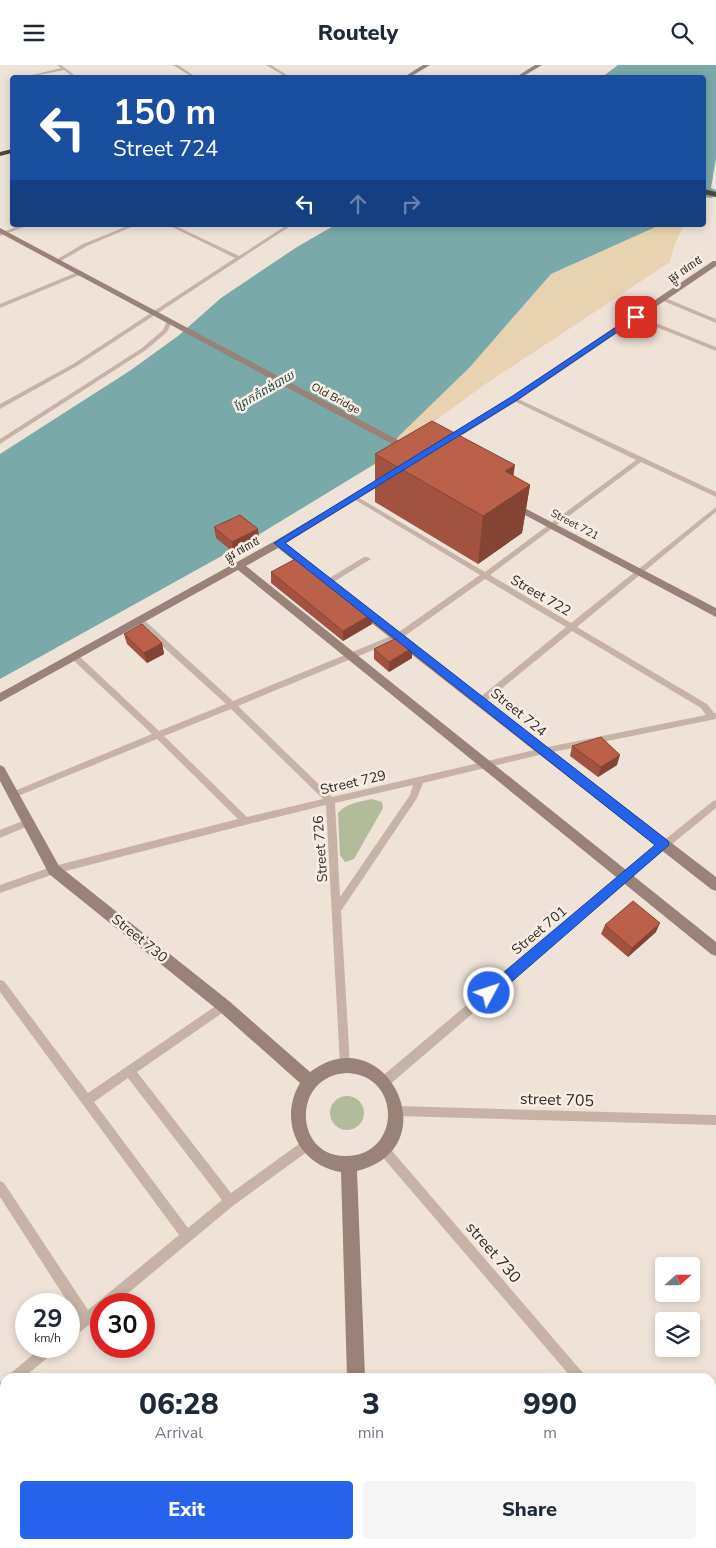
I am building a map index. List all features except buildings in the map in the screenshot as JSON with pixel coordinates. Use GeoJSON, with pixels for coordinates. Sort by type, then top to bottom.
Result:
{"type":"FeatureCollection","features":[{"type":"Feature","properties":{"kind":"street"},"geometry":{"type":"LineString","coordinates":[[58,65],[72,75]]}},
{"type":"Feature","properties":{"kind":"street"},"geometry":{"type":"LineString","coordinates":[[177,66],[184,65]]}},
{"type":"Feature","properties":{"kind":"street"},"geometry":{"type":"LineString","coordinates":[[268,65],[285,75]]}},
{"type":"Feature","properties":{"kind":"street"},"geometry":{"type":"LineString","coordinates":[[410,75],[428,65]]}},
{"type":"Feature","properties":{"kind":"street"},"geometry":{"type":"LineString","coordinates":[[522,75],[539,65]]}},
{"type":"Feature","properties":{"kind":"street"},"geometry":{"type":"LineString","coordinates":[[177,66],[191,75]]}},
{"type":"Feature","properties":{"kind":"street"},"geometry":{"type":"LineString","coordinates":[[36,75],[64,69]]}},
{"type":"Feature","properties":{"kind":"street"},"geometry":{"type":"LineString","coordinates":[[2,233],[21,227]]}},
{"type":"Feature","properties":{"kind":"street"},"geometry":{"type":"LineString","coordinates":[[57,261],[85,245],[129,227]]}},
{"type":"Feature","properties":{"kind":"street"},"geometry":{"type":"LineString","coordinates":[[174,227],[239,258]]}},
{"type":"Feature","properties":{"kind":"street"},"geometry":{"type":"LineString","coordinates":[[2,405],[75,365],[287,227]]}},
{"type":"Feature","properties":{"kind":"street","name":"Old Bridge"},"geometry":{"type":"LineString","coordinates":[[2,233],[414,452]]}},
{"type":"Feature","properties":{"kind":"street","name":"ផ្លូវ ៧៣៥"},"geometry":{"type":"LineString","coordinates":[[433,449],[514,399],[716,263]]}},
{"type":"Feature","properties":{"kind":"street"},"geometry":{"type":"LineString","coordinates":[[0,306],[80,273]]}},
{"type":"Feature","properties":{"kind":"street"},"geometry":{"type":"LineString","coordinates":[[663,299],[716,321]]}},
{"type":"Feature","properties":{"kind":"street"},"geometry":{"type":"LineString","coordinates":[[636,317],[716,349]]}},
{"type":"Feature","properties":{"kind":"street"},"geometry":{"type":"LineString","coordinates":[[0,442],[144,349],[165,331],[170,323]]}},
{"type":"Feature","properties":{"kind":"street"},"geometry":{"type":"LineString","coordinates":[[514,399],[716,495]]}},
{"type":"Feature","properties":{"kind":"street"},"geometry":{"type":"LineString","coordinates":[[15,795],[399,636],[484,576],[641,459]]}},
{"type":"Feature","properties":{"kind":"street","name":"ផ្លូវ ៧៣៥"},"geometry":{"type":"LineString","coordinates":[[0,698],[279,543],[396,472]]}},
{"type":"Feature","properties":{"kind":"street","name":"Street 722"},"geometry":{"type":"LineString","coordinates":[[354,497],[704,706],[714,716]]}},
{"type":"Feature","properties":{"kind":"street","name":"Street 721"},"geometry":{"type":"LineString","coordinates":[[500,498],[716,613]]}},
{"type":"Feature","properties":{"kind":"street"},"geometry":{"type":"LineString","coordinates":[[481,701],[716,509]]}},
{"type":"Feature","properties":{"kind":"street"},"geometry":{"type":"LineString","coordinates":[[279,543],[330,585],[367,559]]}},
{"type":"Feature","properties":{"kind":"street"},"geometry":{"type":"LineString","coordinates":[[239,565],[716,950]]}},
{"type":"Feature","properties":{"kind":"street","name":"Street 724"},"geometry":{"type":"LineString","coordinates":[[348,598],[716,885]]}},
{"type":"Feature","properties":{"kind":"street","name":"Street 726"},"geometry":{"type":"LineString","coordinates":[[140,621],[231,704],[330,801],[338,908],[339,979],[345,1066]]}},
{"type":"Feature","properties":{"kind":"street"},"geometry":{"type":"LineString","coordinates":[[75,657],[245,821]]}},
{"type":"Feature","properties":{"kind":"street","name":"Street 729"},"geometry":{"type":"LineString","coordinates":[[0,889],[54,870],[245,821],[543,751],[714,716]]}},
{"type":"Feature","properties":{"kind":"street","name":"Street 730"},"geometry":{"type":"LineString","coordinates":[[0,770],[30,822],[54,870],[224,1006],[310,1082]]}},
{"type":"Feature","properties":{"kind":"street"},"geometry":{"type":"LineString","coordinates":[[338,908],[414,796],[419,781]]}},
{"type":"Feature","properties":{"kind":"street","name":"Street 701"},"geometry":{"type":"LineString","coordinates":[[384,1082],[625,877],[716,803]]}},
{"type":"Feature","properties":{"kind":"street"},"geometry":{"type":"LineString","coordinates":[[0,834],[30,822]]}},
{"type":"Feature","properties":{"kind":"street"},"geometry":{"type":"LineString","coordinates":[[0,984],[187,1236]]}},
{"type":"Feature","properties":{"kind":"street"},"geometry":{"type":"LineString","coordinates":[[87,1100],[224,1006]]}},
{"type":"Feature","properties":{"kind":"street"},"geometry":{"type":"LineString","coordinates":[[345,1066],[369,1071],[384,1082],[393,1096],[396,1111],[393,1133],[383,1149],[369,1159],[349,1164],[328,1160],[316,1154],[307,1145],[299,1129],[297,1111],[300,1098],[310,1082],[330,1069],[345,1066]]}},
{"type":"Feature","properties":{"kind":"street"},"geometry":{"type":"LineString","coordinates":[[130,1072],[230,1201]]}},
{"type":"Feature","properties":{"kind":"street","name":"street 705"},"geometry":{"type":"LineString","coordinates":[[396,1111],[716,1120]]}},
{"type":"Feature","properties":{"kind":"street"},"geometry":{"type":"LineString","coordinates":[[118,1293],[230,1201],[307,1145]]}},
{"type":"Feature","properties":{"kind":"street","name":"street 730"},"geometry":{"type":"LineString","coordinates":[[383,1149],[576,1373]]}},
{"type":"Feature","properties":{"kind":"street"},"geometry":{"type":"LineString","coordinates":[[349,1164],[356,1373]]}},
{"type":"Feature","properties":{"kind":"street"},"geometry":{"type":"LineString","coordinates":[[0,1187],[86,1319]]}},
{"type":"Feature","properties":{"kind":"street"},"geometry":{"type":"LineString","coordinates":[[80,1324],[90,1316]]}},
{"type":"Feature","properties":{"kind":"street"},"geometry":{"type":"LineString","coordinates":[[20,1373],[38,1358]]}},
{"type":"Feature","properties":{"kind":"green space"},"geometry":{"type":"Polygon","coordinates":[[[372,799],[382,802],[383,808],[354,859],[345,862],[340,855],[338,813],[349,805],[372,799]]]}},
{"type":"Feature","properties":{"kind":"green space"},"geometry":{"type":"Polygon","coordinates":[[[347,1096],[354,1097],[359,1101],[363,1106],[363,1120],[359,1125],[354,1129],[347,1130],[340,1129],[335,1125],[331,1120],[330,1113],[331,1106],[335,1101],[340,1097],[347,1096]]]}},
{"type":"Feature","properties":{"kind":"sand"},"geometry":{"type":"Polygon","coordinates":[[[656,227],[683,227],[674,246],[670,262],[484,385],[383,459],[399,436],[470,367],[551,274],[656,227]]]}},
{"type":"Feature","properties":{"kind":"water"},"geometry":{"type":"Polygon","coordinates":[[[618,65],[716,65],[716,158],[711,188],[716,190],[716,195],[712,198],[706,197],[706,75],[605,75],[618,65]]]}},
{"type":"Feature","properties":{"kind":"water","name":"ព្រែកកំពង់បាយ"},"geometry":{"type":"Polygon","coordinates":[[[332,227],[656,227],[551,274],[470,367],[399,436],[383,459],[245,543],[0,679],[0,454],[131,370],[178,336],[221,298],[297,247],[332,227]]]}},
{"type":"Feature","properties":{"kind":"route"},"geometry":{"type":"LineString","coordinates":[[489,993],[664,845],[279,543],[514,399],[636,317]]}}]}
